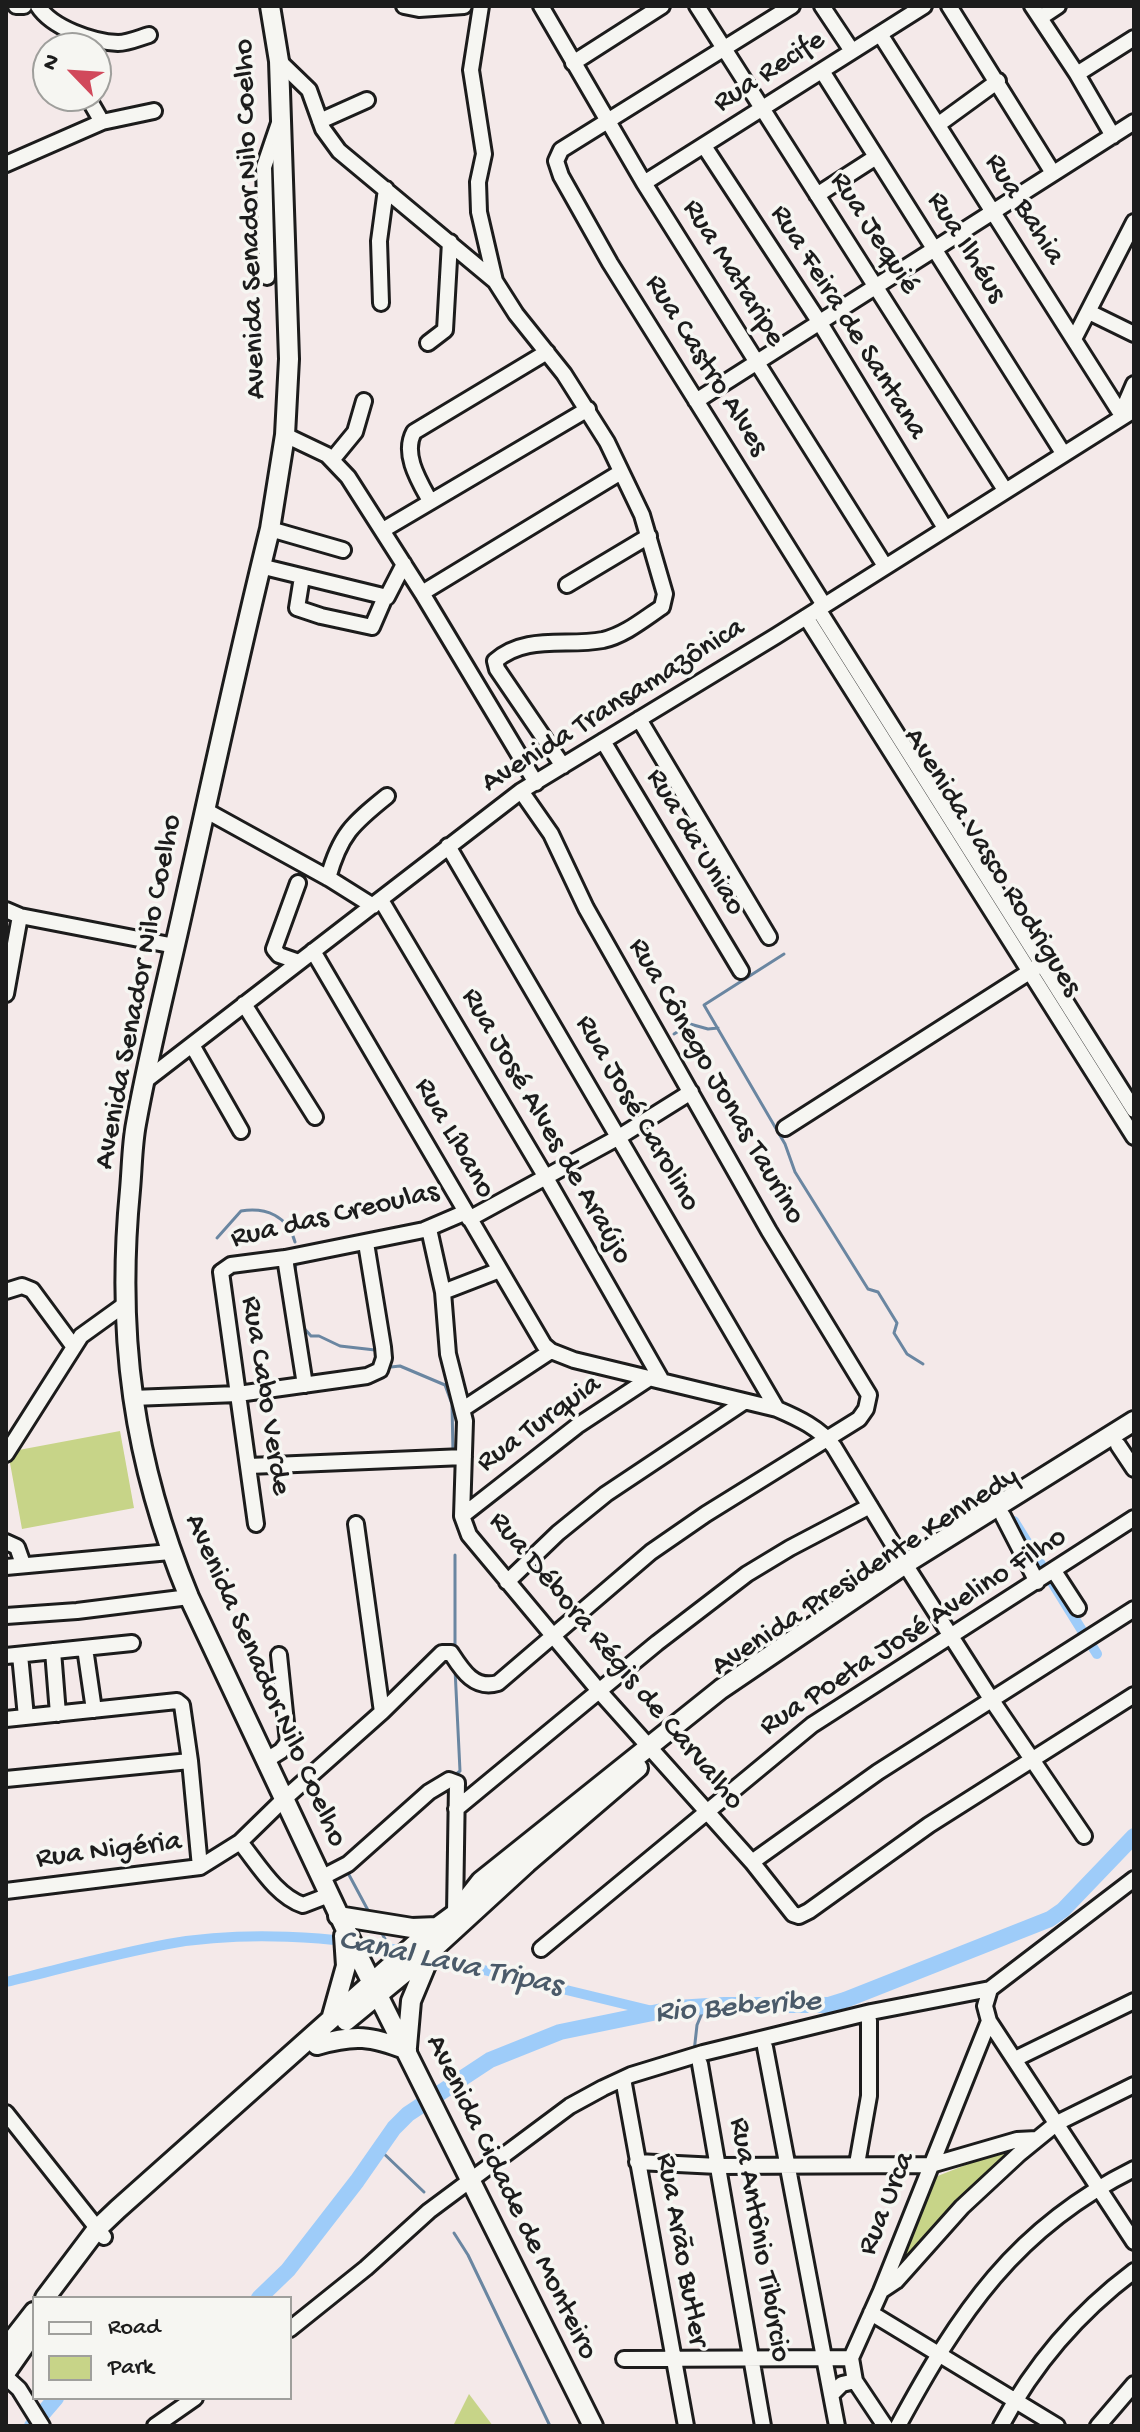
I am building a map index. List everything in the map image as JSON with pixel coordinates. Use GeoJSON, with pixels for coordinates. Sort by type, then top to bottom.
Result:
{"type":"FeatureCollection","features":[{"type":"Feature","properties":{"kind":"main road","name":"Avenida Senador Nilo Coelho"},"geometry":{"type":"LineString","coordinates":[[270,6],[279,61],[289,313],[285,435],[270,529],[136,1126],[126,1221],[124,1305],[139,1442],[170,1552],[342,1921],[350,1947],[375,1988]]}},
{"type":"Feature","properties":{"kind":"main road","name":"Avenida Presidente Kennedy"},"geometry":{"type":"LineString","coordinates":[[520,1859],[731,1682],[1134,1421]]}},
{"type":"Feature","properties":{"kind":"main road","name":"Avenida Presidente Kennedy"},"geometry":{"type":"LineString","coordinates":[[907,1568],[1003,1516],[1134,1434]]}},
{"type":"Feature","properties":{"kind":"main road","name":"Avenida Presidente Kennedy"},"geometry":{"type":"LineString","coordinates":[[47,2296],[158,2172],[331,2019],[410,1965],[586,1795],[651,1750]]}},
{"type":"Feature","properties":{"kind":"main road"},"geometry":{"type":"LineString","coordinates":[[342,1921],[399,1927],[433,1940]]}},
{"type":"Feature","properties":{"kind":"main road"},"geometry":{"type":"LineString","coordinates":[[331,2019],[343,1984],[350,1947]]}},
{"type":"Feature","properties":{"kind":"main road"},"geometry":{"type":"LineString","coordinates":[[317,2045],[356,2036],[376,2038],[407,2050],[410,1965]]}},
{"type":"Feature","properties":{"kind":"main road","name":"Avenida Presidente Kennedy"},"geometry":{"type":"LineString","coordinates":[[60,2296],[101,2233],[317,2045],[375,1988]]}},
{"type":"Feature","properties":{"kind":"main road","name":"Avenida Cidade de Monteiro"},"geometry":{"type":"LineString","coordinates":[[375,1988],[593,2426]]}},
{"type":"Feature","properties":{"kind":"main road"},"geometry":{"type":"LineString","coordinates":[[6,2348],[32,2315]]}},
{"type":"Feature","properties":{"kind":"main road"},"geometry":{"type":"LineString","coordinates":[[7,2380],[32,2336]]}},
{"type":"Feature","properties":{"kind":"street"},"geometry":{"type":"LineString","coordinates":[[16,6],[24,6]]}},
{"type":"Feature","properties":{"kind":"street"},"geometry":{"type":"LineString","coordinates":[[38,6],[55,22],[73,32]]}},
{"type":"Feature","properties":{"kind":"street"},"geometry":{"type":"LineString","coordinates":[[404,6],[419,9],[464,6]]}},
{"type":"Feature","properties":{"kind":"street"},"geometry":{"type":"LineString","coordinates":[[481,6],[471,70],[484,154],[478,182],[479,212],[495,281]]}},
{"type":"Feature","properties":{"kind":"street","name":"Rua Mataripe"},"geometry":{"type":"LineString","coordinates":[[541,6],[644,183],[885,566]]}},
{"type":"Feature","properties":{"kind":"street"},"geometry":{"type":"LineString","coordinates":[[573,63],[662,6]]}},
{"type":"Feature","properties":{"kind":"street","name":"Rua Jequié"},"geometry":{"type":"LineString","coordinates":[[697,6],[1005,490]]}},
{"type":"Feature","properties":{"kind":"street"},"geometry":{"type":"LineString","coordinates":[[609,122],[792,6]]}},
{"type":"Feature","properties":{"kind":"street"},"geometry":{"type":"LineString","coordinates":[[822,6],[852,51]]}},
{"type":"Feature","properties":{"kind":"street","name":"Rua Recife"},"geometry":{"type":"LineString","coordinates":[[644,183],[924,6]]}},
{"type":"Feature","properties":{"kind":"street"},"geometry":{"type":"LineString","coordinates":[[949,6],[1053,173]]}},
{"type":"Feature","properties":{"kind":"street"},"geometry":{"type":"LineString","coordinates":[[1058,6],[1036,12],[1113,136]]}},
{"type":"Feature","properties":{"kind":"street","name":"Rua Bahia"},"geometry":{"type":"LineString","coordinates":[[880,34],[992,213],[1126,413]]}},
{"type":"Feature","properties":{"kind":"street"},"geometry":{"type":"LineString","coordinates":[[112,44],[149,35]]}},
{"type":"Feature","properties":{"kind":"street"},"geometry":{"type":"LineString","coordinates":[[1077,74],[1134,38]]}},
{"type":"Feature","properties":{"kind":"street"},"geometry":{"type":"LineString","coordinates":[[279,61],[309,90],[320,121],[339,151],[495,281],[516,314],[588,409],[607,442],[649,536],[665,594],[662,607],[619,635],[580,642],[538,642],[495,661],[497,669],[563,766]]}},
{"type":"Feature","properties":{"kind":"street","name":"Rua Ilhéus"},"geometry":{"type":"LineString","coordinates":[[822,71],[1063,453]]}},
{"type":"Feature","properties":{"kind":"street"},"geometry":{"type":"LineString","coordinates":[[939,124],[998,81]]}},
{"type":"Feature","properties":{"kind":"street"},"geometry":{"type":"LineString","coordinates":[[320,121],[367,100]]}},
{"type":"Feature","properties":{"kind":"street"},"geometry":{"type":"LineString","coordinates":[[6,164],[102,122],[154,111]]}},
{"type":"Feature","properties":{"kind":"street"},"geometry":{"type":"LineString","coordinates":[[96,112],[102,122]]}},
{"type":"Feature","properties":{"kind":"street"},"geometry":{"type":"LineString","coordinates":[[267,277],[264,167],[282,115]]}},
{"type":"Feature","properties":{"kind":"street","name":"Rua Castro Alves"},"geometry":{"type":"LineString","coordinates":[[609,122],[561,150],[556,161],[561,176],[610,263],[696,401],[816,610]]}},
{"type":"Feature","properties":{"kind":"street"},"geometry":{"type":"LineString","coordinates":[[696,401],[1134,122]]}},
{"type":"Feature","properties":{"kind":"street","name":"Rua Feira de Santana"},"geometry":{"type":"LineString","coordinates":[[704,146],[820,323],[945,528]]}},
{"type":"Feature","properties":{"kind":"street"},"geometry":{"type":"LineString","coordinates":[[817,195],[876,157]]}},
{"type":"Feature","properties":{"kind":"street"},"geometry":{"type":"LineString","coordinates":[[381,303],[379,241],[386,189]]}},
{"type":"Feature","properties":{"kind":"street"},"geometry":{"type":"LineString","coordinates":[[1074,339],[1134,222]]}},
{"type":"Feature","properties":{"kind":"street"},"geometry":{"type":"LineString","coordinates":[[428,343],[442,335],[446,325],[450,242]]}},
{"type":"Feature","properties":{"kind":"street"},"geometry":{"type":"LineString","coordinates":[[1089,312],[1134,334]]}},
{"type":"Feature","properties":{"kind":"street"},"geometry":{"type":"LineString","coordinates":[[430,501],[411,461],[410,439],[414,432],[547,352]]}},
{"type":"Feature","properties":{"kind":"street"},"geometry":{"type":"LineString","coordinates":[[1126,413],[1134,384]]}},
{"type":"Feature","properties":{"kind":"street"},"geometry":{"type":"LineString","coordinates":[[332,460],[355,432],[364,401]]}},
{"type":"Feature","properties":{"kind":"street"},"geometry":{"type":"LineString","coordinates":[[383,530],[588,409]]}},
{"type":"Feature","properties":{"kind":"street","name":"Avenida Transamazônica"},"geometry":{"type":"LineString","coordinates":[[145,1081],[521,791],[816,610],[1126,413]]}},
{"type":"Feature","properties":{"kind":"street"},"geometry":{"type":"LineString","coordinates":[[285,435],[314,447],[348,477],[536,783]]}},
{"type":"Feature","properties":{"kind":"street"},"geometry":{"type":"LineString","coordinates":[[422,593],[621,472]]}},
{"type":"Feature","properties":{"kind":"street"},"geometry":{"type":"LineString","coordinates":[[270,529],[343,550]]}},
{"type":"Feature","properties":{"kind":"street"},"geometry":{"type":"LineString","coordinates":[[567,585],[649,536]]}},
{"type":"Feature","properties":{"kind":"street"},"geometry":{"type":"LineString","coordinates":[[302,577],[297,608],[372,627],[404,564]]}},
{"type":"Feature","properties":{"kind":"street"},"geometry":{"type":"LineString","coordinates":[[260,566],[385,597]]}},
{"type":"Feature","properties":{"kind":"street","name":"Avenida Vasco Rodrigues"},"geometry":{"type":"LineString","coordinates":[[816,610],[851,676],[1036,968],[1134,1137]]}},
{"type":"Feature","properties":{"kind":"street"},"geometry":{"type":"LineString","coordinates":[[639,719],[769,937]]}},
{"type":"Feature","properties":{"kind":"street","name":"Rua da Uniao"},"geometry":{"type":"LineString","coordinates":[[603,741],[741,971]]}},
{"type":"Feature","properties":{"kind":"street","name":"Rua Cônego Jonas Taurino"},"geometry":{"type":"LineString","coordinates":[[521,791],[551,834],[586,908],[769,1231],[869,1395],[870,1402],[859,1419],[827,1437]]}},
{"type":"Feature","properties":{"kind":"street"},"geometry":{"type":"LineString","coordinates":[[328,878],[344,837],[363,814],[387,796]]}},
{"type":"Feature","properties":{"kind":"street","name":"Rua José Alves de Araújo"},"geometry":{"type":"LineString","coordinates":[[205,810],[377,903],[545,1176],[656,1380]]}},
{"type":"Feature","properties":{"kind":"street","name":"Rua José Carolino"},"geometry":{"type":"LineString","coordinates":[[448,846],[777,1409]]}},
{"type":"Feature","properties":{"kind":"street"},"geometry":{"type":"LineString","coordinates":[[298,883],[274,949],[279,955],[299,962]]}},
{"type":"Feature","properties":{"kind":"street"},"geometry":{"type":"LineString","coordinates":[[6,994],[13,913],[175,946]]}},
{"type":"Feature","properties":{"kind":"street","name":"Rua Líbano"},"geometry":{"type":"LineString","coordinates":[[313,951],[538,1336],[551,1351]]}},
{"type":"Feature","properties":{"kind":"street"},"geometry":{"type":"LineString","coordinates":[[785,1128],[1036,968]]}},
{"type":"Feature","properties":{"kind":"street","name":"Avenida Vasco Rodrigues"},"geometry":{"type":"LineString","coordinates":[[1036,968],[1134,1110]]}},
{"type":"Feature","properties":{"kind":"street"},"geometry":{"type":"LineString","coordinates":[[244,1004],[315,1117]]}},
{"type":"Feature","properties":{"kind":"street"},"geometry":{"type":"LineString","coordinates":[[192,1045],[241,1131]]}},
{"type":"Feature","properties":{"kind":"street","name":"Rua das Creoulas"},"geometry":{"type":"LineString","coordinates":[[219,1276],[231,1265],[366,1243],[429,1229],[468,1216],[619,1137],[691,1092]]}},
{"type":"Feature","properties":{"kind":"street","name":"Rua Débora Régis de Carvalho"},"geometry":{"type":"LineString","coordinates":[[429,1229],[443,1292],[448,1354],[463,1409],[462,1516],[469,1535],[600,1692],[752,1862],[795,1915],[809,1911],[929,1825],[1032,1760]]}},
{"type":"Feature","properties":{"kind":"street"},"geometry":{"type":"LineString","coordinates":[[132,1398],[238,1394],[367,1376],[380,1370],[383,1347],[366,1243]]}},
{"type":"Feature","properties":{"kind":"street"},"geometry":{"type":"LineString","coordinates":[[285,1258],[305,1385]]}},
{"type":"Feature","properties":{"kind":"street"},"geometry":{"type":"LineString","coordinates":[[443,1292],[500,1270]]}},
{"type":"Feature","properties":{"kind":"street","name":"Rua Cabo Verde"},"geometry":{"type":"LineString","coordinates":[[219,1276],[256,1524]]}},
{"type":"Feature","properties":{"kind":"street"},"geometry":{"type":"LineString","coordinates":[[6,1291],[22,1286],[32,1290],[74,1347]]}},
{"type":"Feature","properties":{"kind":"street"},"geometry":{"type":"LineString","coordinates":[[6,1454],[74,1347],[92,1326],[124,1305]]}},
{"type":"Feature","properties":{"kind":"street"},"geometry":{"type":"LineString","coordinates":[[551,1351],[777,1409],[807,1423],[827,1437],[991,1699],[1084,1836]]}},
{"type":"Feature","properties":{"kind":"street","name":"Rua Turquia"},"geometry":{"type":"LineString","coordinates":[[463,1409],[551,1351]]}},
{"type":"Feature","properties":{"kind":"street","name":"Rua Turquia"},"geometry":{"type":"LineString","coordinates":[[462,1516],[577,1426],[656,1380]]}},
{"type":"Feature","properties":{"kind":"street"},"geometry":{"type":"LineString","coordinates":[[507,1582],[558,1533],[606,1494],[744,1402]]}},
{"type":"Feature","properties":{"kind":"street"},"geometry":{"type":"LineString","coordinates":[[552,1636],[651,1552],[827,1437]]}},
{"type":"Feature","properties":{"kind":"street"},"geometry":{"type":"LineString","coordinates":[[1118,1445],[1134,1469]]}},
{"type":"Feature","properties":{"kind":"street"},"geometry":{"type":"LineString","coordinates":[[249,1466],[464,1457]]}},
{"type":"Feature","properties":{"kind":"street"},"geometry":{"type":"LineString","coordinates":[[456,1809],[657,1643],[757,1567],[870,1506]]}},
{"type":"Feature","properties":{"kind":"street"},"geometry":{"type":"LineString","coordinates":[[1003,1516],[1046,1576],[1078,1608]]}},
{"type":"Feature","properties":{"kind":"street","name":"Rua Poeta José Avelino Filho"},"geometry":{"type":"LineString","coordinates":[[541,1949],[812,1725],[1134,1518]]}},
{"type":"Feature","properties":{"kind":"street"},"geometry":{"type":"LineString","coordinates":[[356,1524],[382,1712]]}},
{"type":"Feature","properties":{"kind":"street"},"geometry":{"type":"LineString","coordinates":[[6,1542],[17,1547],[23,1564]]}},
{"type":"Feature","properties":{"kind":"street"},"geometry":{"type":"LineString","coordinates":[[6,1567],[170,1552]]}},
{"type":"Feature","properties":{"kind":"street"},"geometry":{"type":"LineString","coordinates":[[6,1616],[189,1597]]}},
{"type":"Feature","properties":{"kind":"street"},"geometry":{"type":"LineString","coordinates":[[752,1862],[878,1772],[1134,1609]]}},
{"type":"Feature","properties":{"kind":"street","name":"Rua Nigéria"},"geometry":{"type":"LineString","coordinates":[[6,1891],[200,1867],[240,1842],[442,1653],[451,1653],[462,1670],[479,1683],[491,1685],[498,1683],[552,1636]]}},
{"type":"Feature","properties":{"kind":"street"},"geometry":{"type":"LineString","coordinates":[[26,1717],[13,1656],[132,1643]]}},
{"type":"Feature","properties":{"kind":"street"},"geometry":{"type":"LineString","coordinates":[[85,1648],[94,1710]]}},
{"type":"Feature","properties":{"kind":"street"},"geometry":{"type":"LineString","coordinates":[[53,1651],[58,1714]]}},
{"type":"Feature","properties":{"kind":"street"},"geometry":{"type":"LineString","coordinates":[[265,1761],[281,1751],[288,1742],[279,1655]]}},
{"type":"Feature","properties":{"kind":"street"},"geometry":{"type":"LineString","coordinates":[[1032,1760],[1134,1695]]}},
{"type":"Feature","properties":{"kind":"street"},"geometry":{"type":"LineString","coordinates":[[6,1719],[172,1701],[182,1705],[200,1867]]}},
{"type":"Feature","properties":{"kind":"street"},"geometry":{"type":"LineString","coordinates":[[6,1779],[190,1761]]}},
{"type":"Feature","properties":{"kind":"street"},"geometry":{"type":"LineString","coordinates":[[321,1878],[348,1864],[429,1792],[452,1781],[461,1917]]}},
{"type":"Feature","properties":{"kind":"street"},"geometry":{"type":"LineString","coordinates":[[240,1842],[282,1893],[294,1901],[303,1905],[329,1895]]}},
{"type":"Feature","properties":{"kind":"street"},"geometry":{"type":"LineString","coordinates":[[292,2327],[366,2268],[429,2211],[570,2106],[631,2075],[703,2053],[871,2012],[990,1989],[1134,1879]]}},
{"type":"Feature","properties":{"kind":"street"},"geometry":{"type":"LineString","coordinates":[[990,1989],[985,2006],[989,2021],[1134,2242]]}},
{"type":"Feature","properties":{"kind":"street"},"geometry":{"type":"LineString","coordinates":[[1015,2059],[1134,2001]]}},
{"type":"Feature","properties":{"kind":"street"},"geometry":{"type":"LineString","coordinates":[[857,2164],[869,2096],[869,2020]]}},
{"type":"Feature","properties":{"kind":"street","name":"Rua Urca"},"geometry":{"type":"LineString","coordinates":[[851,2358],[989,2021]]}},
{"type":"Feature","properties":{"kind":"street"},"geometry":{"type":"LineString","coordinates":[[765,2047],[837,2426]]}},
{"type":"Feature","properties":{"kind":"street","name":"Rua Antônio Tibúrcio"},"geometry":{"type":"LineString","coordinates":[[700,2064],[714,2166],[748,2360],[763,2426]]}},
{"type":"Feature","properties":{"kind":"street","name":"Rua Arão Butler"},"geometry":{"type":"LineString","coordinates":[[624,2084],[686,2426]]}},
{"type":"Feature","properties":{"kind":"street"},"geometry":{"type":"LineString","coordinates":[[881,2291],[896,2281],[962,2207],[1037,2139],[1057,2123],[1134,2085]]}},
{"type":"Feature","properties":{"kind":"street"},"geometry":{"type":"LineString","coordinates":[[6,2113],[101,2233]]}},
{"type":"Feature","properties":{"kind":"street"},"geometry":{"type":"LineString","coordinates":[[637,2162],[714,2166],[931,2165],[1017,2140],[1037,2139]]}},
{"type":"Feature","properties":{"kind":"street"},"geometry":{"type":"LineString","coordinates":[[898,2426],[955,2325],[998,2270],[1034,2235],[1096,2187],[1134,2169]]}},
{"type":"Feature","properties":{"kind":"street"},"geometry":{"type":"LineString","coordinates":[[1001,2426],[1014,2401],[1077,2319],[1134,2271]]}},
{"type":"Feature","properties":{"kind":"street"},"geometry":{"type":"LineString","coordinates":[[871,2313],[1057,2426]]}},
{"type":"Feature","properties":{"kind":"street"},"geometry":{"type":"LineString","coordinates":[[624,2359],[851,2358],[855,2381],[885,2426]]}},
{"type":"Feature","properties":{"kind":"street"},"geometry":{"type":"LineString","coordinates":[[7,2380],[40,2423]]}},
{"type":"Feature","properties":{"kind":"street"},"geometry":{"type":"LineString","coordinates":[[831,2395],[842,2384],[855,2381]]}},
{"type":"Feature","properties":{"kind":"street"},"geometry":{"type":"LineString","coordinates":[[1098,2426],[1134,2384]]}},
{"type":"Feature","properties":{"kind":"street"},"geometry":{"type":"LineString","coordinates":[[155,2426],[192,2400]]}},
{"type":"Feature","properties":{"kind":"green space"},"geometry":{"type":"Polygon","coordinates":[[[120,1431],[134,1508],[22,1529],[8,1452],[120,1431]]]}},
{"type":"Feature","properties":{"kind":"green space"},"geometry":{"type":"Polygon","coordinates":[[[1009,2148],[1014,2151],[894,2274],[935,2177],[1009,2148]]]}},
{"type":"Feature","properties":{"kind":"green space"},"geometry":{"type":"Polygon","coordinates":[[[469,2394],[493,2426],[453,2426],[469,2394]]]}},
{"type":"Feature","properties":{"kind":"waterway"},"geometry":{"type":"LineString","coordinates":[[784,954],[704,1005],[785,1144],[795,1172],[868,1289],[878,1292],[897,1323],[894,1333],[907,1354],[923,1364]]}},
{"type":"Feature","properties":{"kind":"waterway"},"geometry":{"type":"LineString","coordinates":[[674,1034],[690,1024],[708,1029],[718,1028]]}},
{"type":"Feature","properties":{"kind":"waterway"},"geometry":{"type":"LineString","coordinates":[[217,1238],[241,1211],[259,1210],[281,1220],[295,1242]]}},
{"type":"Feature","properties":{"kind":"waterway"},"geometry":{"type":"LineString","coordinates":[[295,1279],[296,1259]]}},
{"type":"Feature","properties":{"kind":"waterway"},"geometry":{"type":"LineString","coordinates":[[302,1326],[311,1336],[319,1336],[340,1346],[375,1350],[378,1357]]}},
{"type":"Feature","properties":{"kind":"waterway"},"geometry":{"type":"LineString","coordinates":[[391,1367],[400,1366],[445,1385],[452,1404],[453,1453]]}},
{"type":"Feature","properties":{"kind":"waterway"},"geometry":{"type":"LineString","coordinates":[[1014,1521],[1086,1637]]}},
{"type":"Feature","properties":{"kind":"waterway"},"geometry":{"type":"LineString","coordinates":[[455,1555],[455,1649]]}},
{"type":"Feature","properties":{"kind":"waterway"},"geometry":{"type":"LineString","coordinates":[[1092,1646],[1097,1654]]}},
{"type":"Feature","properties":{"kind":"waterway"},"geometry":{"type":"LineString","coordinates":[[455,1669],[460,1771],[455,1775]]}},
{"type":"Feature","properties":{"kind":"waterway","name":"Rio Beberibe"},"geometry":{"type":"LineString","coordinates":[[261,2296],[288,2270],[394,2128],[408,2114],[490,2060],[560,2032],[677,2008],[829,2005],[845,2000],[1050,1919],[1063,1910],[1134,1836]]}},
{"type":"Feature","properties":{"kind":"waterway"},"geometry":{"type":"LineString","coordinates":[[352,1869],[348,1873],[370,1914]]}},
{"type":"Feature","properties":{"kind":"waterway"},"geometry":{"type":"LineString","coordinates":[[380,1930],[390,1948]]}},
{"type":"Feature","properties":{"kind":"waterway","name":"Canal Lava Tripas"},"geometry":{"type":"LineString","coordinates":[[6,1982],[148,1948],[226,1937],[318,1939],[406,1952]]}},
{"type":"Feature","properties":{"kind":"waterway","name":"Canal Lava Tripas"},"geometry":{"type":"LineString","coordinates":[[426,1956],[657,2012]]}},
{"type":"Feature","properties":{"kind":"waterway"},"geometry":{"type":"LineString","coordinates":[[694,2052],[697,2025],[705,2006]]}},
{"type":"Feature","properties":{"kind":"waterway"},"geometry":{"type":"LineString","coordinates":[[379,2149],[424,2192]]}},
{"type":"Feature","properties":{"kind":"waterway"},"geometry":{"type":"LineString","coordinates":[[454,2233],[468,2255],[550,2426]]}},
{"type":"Feature","properties":{"kind":"waterway","name":"Rio Beberibe"},"geometry":{"type":"LineString","coordinates":[[32,2426],[54,2400]]}}]}
